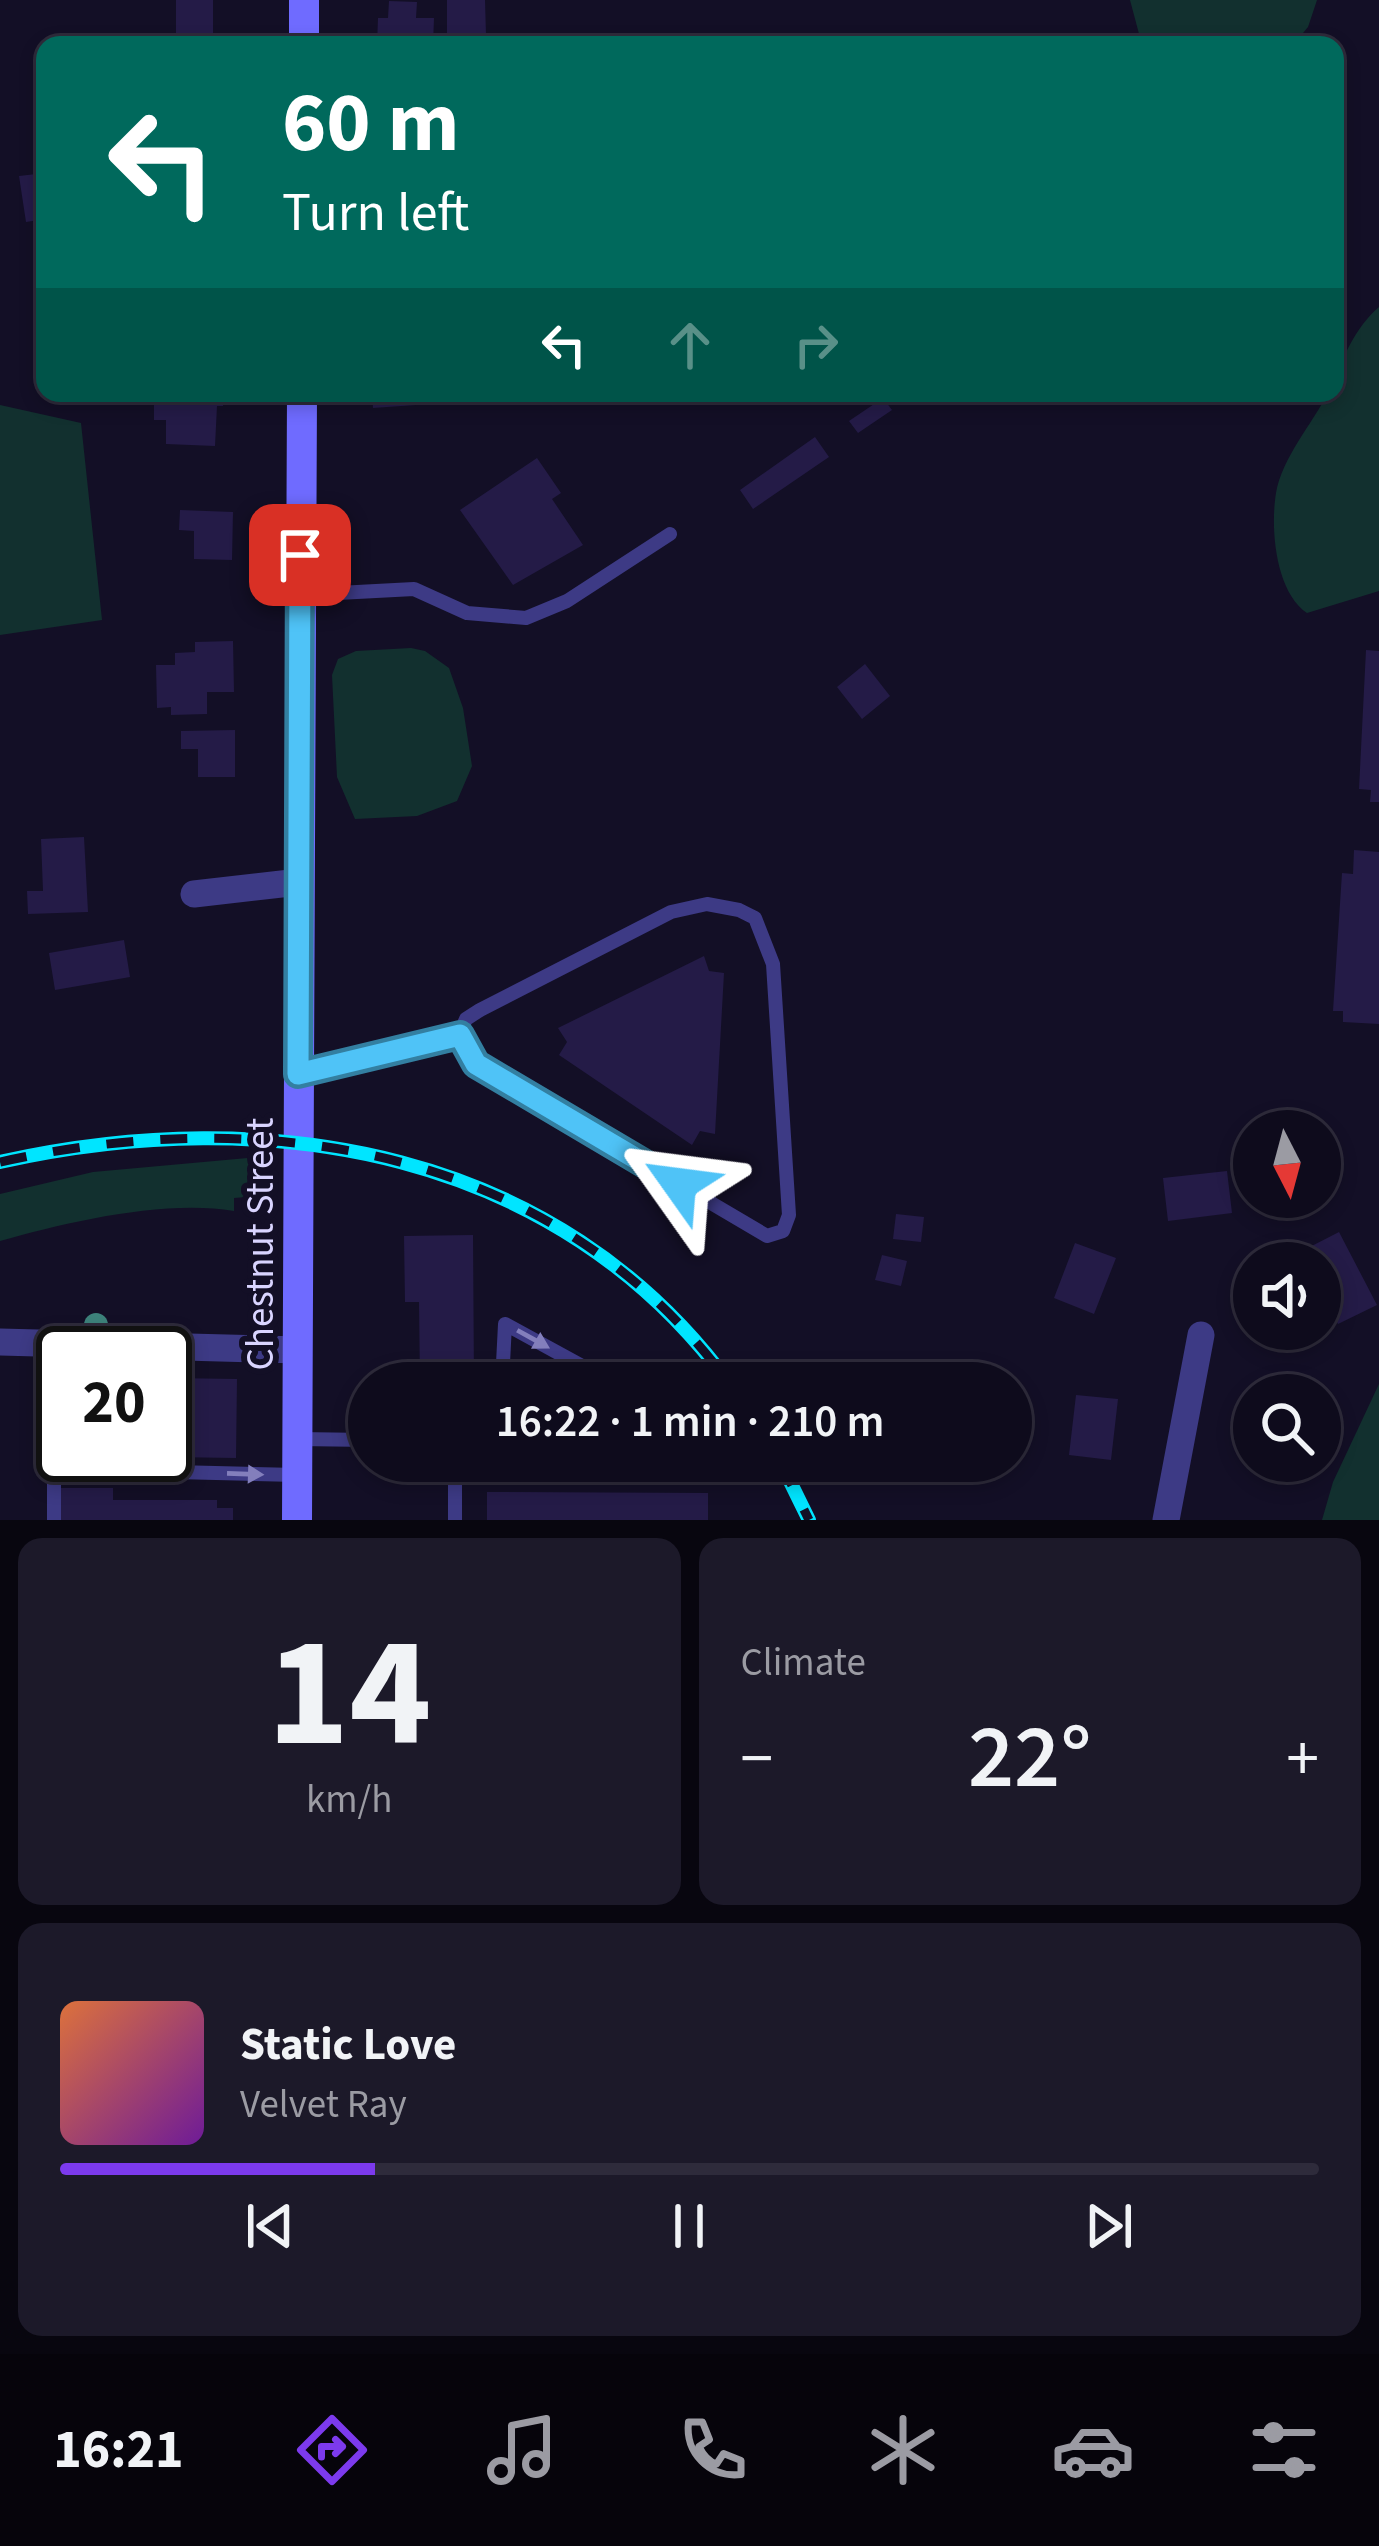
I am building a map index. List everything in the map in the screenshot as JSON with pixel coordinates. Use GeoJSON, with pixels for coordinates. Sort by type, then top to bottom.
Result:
{"type":"FeatureCollection","features":[{"type":"Feature","properties":{"kind":"main road"},"geometry":{"type":"LineString","coordinates":[[304,0],[304,36]]}},
{"type":"Feature","properties":{"kind":"main road","name":"Chestnut Street"},"geometry":{"type":"LineString","coordinates":[[297,1520],[302,402]]}},
{"type":"Feature","properties":{"kind":"street"},"geometry":{"type":"LineString","coordinates":[[194,894],[299,882]]}},
{"type":"Feature","properties":{"kind":"street"},"geometry":{"type":"LineString","coordinates":[[1166,1520],[1201,1335]]}},
{"type":"Feature","properties":{"kind":"street"},"geometry":{"type":"LineString","coordinates":[[0,1342],[298,1350]]}},
{"type":"Feature","properties":{"kind":"lane"},"geometry":{"type":"LineString","coordinates":[[300,595],[415,589],[467,613],[526,618],[567,601],[670,534]]}},
{"type":"Feature","properties":{"kind":"lane"},"geometry":{"type":"LineString","coordinates":[[707,904],[755,918],[773,964],[789,1215],[783,1231],[767,1237],[476,1064],[460,1035],[466,1019],[480,1010],[671,912],[707,904]]}},
{"type":"Feature","properties":{"kind":"lane"},"geometry":{"type":"LineString","coordinates":[[298,1074],[460,1035]]}},
{"type":"Feature","properties":{"kind":"lane"},"geometry":{"type":"LineString","coordinates":[[503,1362],[505,1324],[575,1362]]}},
{"type":"Feature","properties":{"kind":"lane"},"geometry":{"type":"LineString","coordinates":[[298,1439],[348,1440]]}},
{"type":"Feature","properties":{"kind":"lane"},"geometry":{"type":"LineString","coordinates":[[54,1520],[54,1468],[298,1475]]}},
{"type":"Feature","properties":{"kind":"lane"},"geometry":{"type":"LineString","coordinates":[[455,1482],[455,1520]]}},
{"type":"Feature","properties":{"kind":"green space"},"geometry":{"type":"Polygon","coordinates":[[[1130,0],[1317,0],[1300,36],[1140,36],[1130,0]]]}},
{"type":"Feature","properties":{"kind":"green space"},"geometry":{"type":"Polygon","coordinates":[[[1379,307],[1379,591],[1307,613],[1282,576],[1274,524],[1276,493],[1284,467],[1322,402],[1344,402],[1344,358],[1363,324],[1379,307]]]}},
{"type":"Feature","properties":{"kind":"green space"},"geometry":{"type":"Polygon","coordinates":[[[0,405],[81,423],[102,620],[0,635],[0,405]]]}},
{"type":"Feature","properties":{"kind":"green space"},"geometry":{"type":"Polygon","coordinates":[[[356,651],[425,651],[449,668],[463,708],[472,766],[457,801],[417,816],[355,819],[337,777],[332,675],[338,659],[356,651]]]}},
{"type":"Feature","properties":{"kind":"green space"},"geometry":{"type":"Polygon","coordinates":[[[258,1157],[261,1196],[234,1198],[234,1211],[147,1210],[0,1241],[0,1194],[93,1172],[258,1157]]]}},
{"type":"Feature","properties":{"kind":"green space"},"geometry":{"type":"Polygon","coordinates":[[[1379,1384],[1379,1520],[1322,1520],[1333,1482],[1341,1482],[1341,1465],[1379,1384]]]}},
{"type":"Feature","properties":{"kind":"building"},"geometry":{"type":"Polygon","coordinates":[[[176,0],[213,0],[213,36],[176,36],[176,0]]]}},
{"type":"Feature","properties":{"kind":"building"},"geometry":{"type":"Polygon","coordinates":[[[447,0],[485,0],[486,35],[447,35],[447,0]]]}},
{"type":"Feature","properties":{"kind":"building"},"geometry":{"type":"Polygon","coordinates":[[[389,1],[417,2],[416,18],[434,18],[433,36],[377,36],[378,18],[388,18],[389,1]]]}},
{"type":"Feature","properties":{"kind":"building"},"geometry":{"type":"Polygon","coordinates":[[[36,174],[36,220],[26,222],[19,176],[36,174]]]}},
{"type":"Feature","properties":{"kind":"building"},"geometry":{"type":"Polygon","coordinates":[[[154,402],[223,402],[217,406],[215,446],[166,444],[166,420],[154,420],[154,402]]]}},
{"type":"Feature","properties":{"kind":"building"},"geometry":{"type":"Polygon","coordinates":[[[373,402],[430,404],[373,408],[373,402]]]}},
{"type":"Feature","properties":{"kind":"building"},"geometry":{"type":"Polygon","coordinates":[[[877,402],[886,402],[892,410],[858,433],[849,421],[877,402]]]}},
{"type":"Feature","properties":{"kind":"building"},"geometry":{"type":"Polygon","coordinates":[[[815,437],[829,457],[753,509],[740,490],[815,437]]]}},
{"type":"Feature","properties":{"kind":"building"},"geometry":{"type":"Polygon","coordinates":[[[537,458],[561,493],[552,499],[583,545],[513,585],[460,510],[537,458]]]}},
{"type":"Feature","properties":{"kind":"building"},"geometry":{"type":"Polygon","coordinates":[[[180,510],[233,512],[232,560],[194,559],[194,531],[179,530],[180,510]]]}},
{"type":"Feature","properties":{"kind":"building"},"geometry":{"type":"Polygon","coordinates":[[[233,641],[234,692],[207,692],[207,714],[171,715],[171,707],[157,708],[156,665],[175,665],[175,653],[195,652],[195,642],[233,641]]]}},
{"type":"Feature","properties":{"kind":"building"},"geometry":{"type":"Polygon","coordinates":[[[1366,650],[1379,651],[1379,802],[1370,802],[1371,790],[1359,789],[1366,650]]]}},
{"type":"Feature","properties":{"kind":"building"},"geometry":{"type":"Polygon","coordinates":[[[865,664],[890,696],[862,719],[837,687],[865,664]]]}},
{"type":"Feature","properties":{"kind":"building"},"geometry":{"type":"Polygon","coordinates":[[[235,730],[235,777],[198,777],[198,749],[181,749],[181,731],[235,730]]]}},
{"type":"Feature","properties":{"kind":"building"},"geometry":{"type":"Polygon","coordinates":[[[84,837],[88,912],[28,914],[27,891],[43,891],[41,839],[84,837]]]}},
{"type":"Feature","properties":{"kind":"building"},"geometry":{"type":"Polygon","coordinates":[[[1354,850],[1379,852],[1379,1024],[1343,1022],[1343,1011],[1333,1011],[1342,873],[1353,874],[1354,850]]]}},
{"type":"Feature","properties":{"kind":"building"},"geometry":{"type":"Polygon","coordinates":[[[124,940],[130,977],[55,990],[49,953],[124,940]]]}},
{"type":"Feature","properties":{"kind":"building"},"geometry":{"type":"Polygon","coordinates":[[[704,956],[709,971],[724,973],[715,1134],[700,1131],[692,1145],[559,1055],[567,1042],[558,1028],[704,956]]]}},
{"type":"Feature","properties":{"kind":"building"},"geometry":{"type":"Polygon","coordinates":[[[1227,1171],[1232,1213],[1168,1221],[1163,1178],[1227,1171]]]}},
{"type":"Feature","properties":{"kind":"building"},"geometry":{"type":"Polygon","coordinates":[[[896,1214],[924,1217],[921,1242],[893,1239],[896,1214]]]}},
{"type":"Feature","properties":{"kind":"building"},"geometry":{"type":"Polygon","coordinates":[[[1339,1232],[1377,1305],[1341,1323],[1341,1242],[1320,1242],[1339,1232]]]}},
{"type":"Feature","properties":{"kind":"building"},"geometry":{"type":"Polygon","coordinates":[[[473,1235],[474,1362],[420,1362],[419,1302],[405,1302],[404,1236],[473,1235]]]}},
{"type":"Feature","properties":{"kind":"building"},"geometry":{"type":"Polygon","coordinates":[[[1075,1243],[1116,1258],[1094,1314],[1054,1298],[1075,1243]]]}},
{"type":"Feature","properties":{"kind":"building"},"geometry":{"type":"Polygon","coordinates":[[[882,1255],[907,1261],[901,1286],[875,1280],[882,1255]]]}},
{"type":"Feature","properties":{"kind":"building"},"geometry":{"type":"Polygon","coordinates":[[[192,1378],[237,1379],[236,1458],[192,1457],[192,1378]]]}},
{"type":"Feature","properties":{"kind":"building"},"geometry":{"type":"Polygon","coordinates":[[[1076,1395],[1118,1399],[1111,1460],[1069,1455],[1076,1395]]]}},
{"type":"Feature","properties":{"kind":"building"},"geometry":{"type":"Polygon","coordinates":[[[61,1488],[113,1488],[113,1500],[217,1500],[217,1508],[233,1508],[233,1520],[61,1520],[61,1488]]]}},
{"type":"Feature","properties":{"kind":"building"},"geometry":{"type":"Polygon","coordinates":[[[487,1492],[708,1493],[708,1520],[487,1520],[487,1492]]]}},
{"type":"Feature","properties":{"kind":"railway"},"geometry":{"type":"LineString","coordinates":[[0,1162],[102,1145],[203,1138],[304,1144],[401,1162],[494,1194],[580,1241],[659,1304],[710,1362]]}},
{"type":"Feature","properties":{"kind":"railway"},"geometry":{"type":"LineString","coordinates":[[790,1482],[809,1520]]}},
{"type":"Feature","properties":{"kind":"route"},"geometry":{"type":"LineString","coordinates":[[300,555],[298,1074],[460,1035],[476,1064],[679,1184]]}}]}
